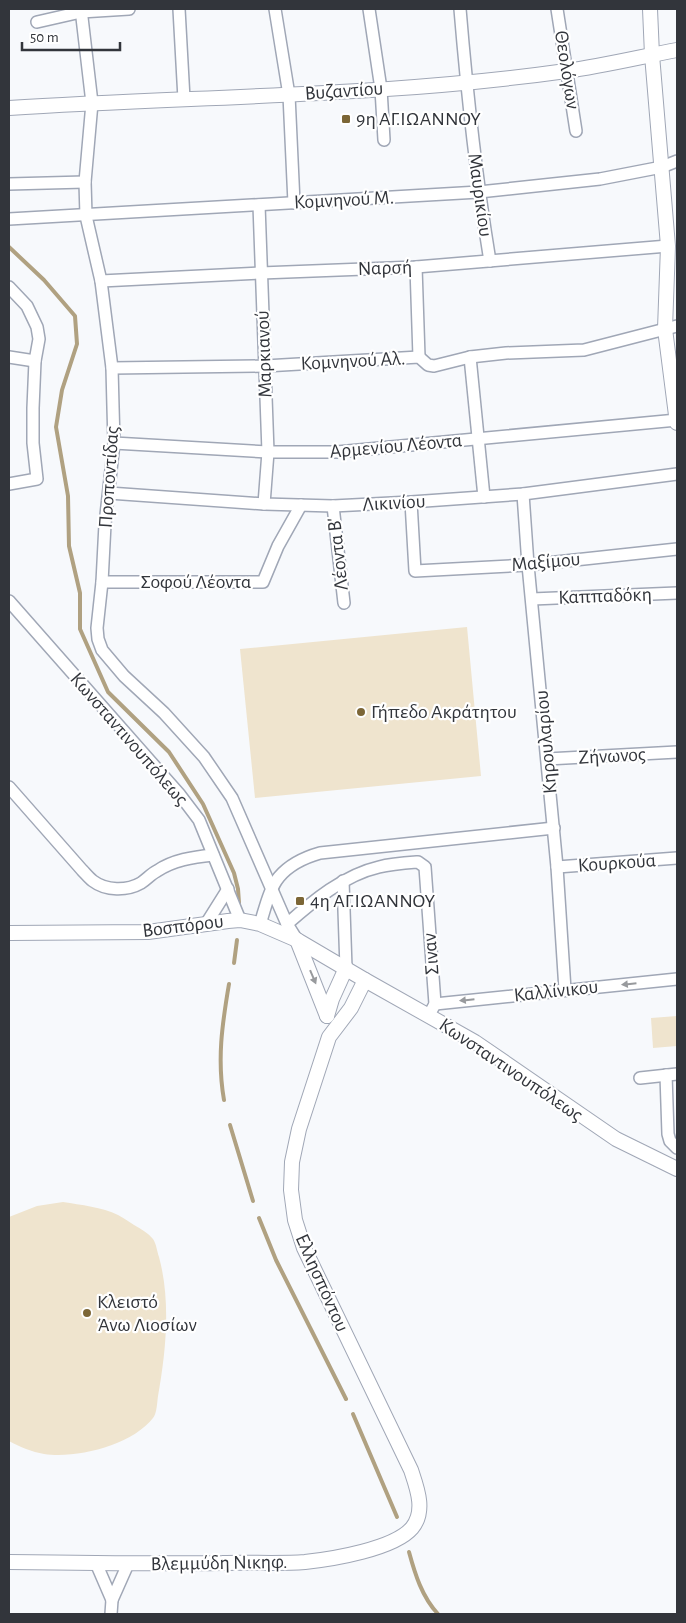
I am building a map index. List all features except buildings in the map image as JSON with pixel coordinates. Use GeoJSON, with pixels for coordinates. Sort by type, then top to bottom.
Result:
{"type":"FeatureCollection","features":[{"type":"Feature","properties":{"kind":"street"},"geometry":{"type":"LineString","coordinates":[[37,22],[81,11],[129,9]]}},
{"type":"Feature","properties":{"kind":"street"},"geometry":{"type":"LineString","coordinates":[[179,9],[184,99]]}},
{"type":"Feature","properties":{"kind":"street"},"geometry":{"type":"LineString","coordinates":[[275,9],[289,95],[294,203]]}},
{"type":"Feature","properties":{"kind":"street"},"geometry":{"type":"LineString","coordinates":[[369,9],[381,89],[384,140]]}},
{"type":"Feature","properties":{"kind":"street","name":"Μαυρικίου"},"geometry":{"type":"LineString","coordinates":[[460,9],[466,83],[479,192],[490,261]]}},
{"type":"Feature","properties":{"kind":"street","name":"Θεολόγων"},"geometry":{"type":"LineString","coordinates":[[557,9],[576,131]]}},
{"type":"Feature","properties":{"kind":"street"},"geometry":{"type":"LineString","coordinates":[[650,9],[668,246],[677,421]]}},
{"type":"Feature","properties":{"kind":"street","name":"Προποντίδας"},"geometry":{"type":"LineString","coordinates":[[81,11],[92,103],[85,182],[86,216],[101,281],[112,368],[114,443],[105,524],[97,628],[98,639],[102,650],[124,676],[164,713],[204,757],[232,798],[287,924],[297,940]]}},
{"type":"Feature","properties":{"kind":"street","name":"Βυζαντίου"},"geometry":{"type":"LineString","coordinates":[[9,108],[289,95],[466,83],[568,71],[677,50]]}},
{"type":"Feature","properties":{"kind":"street","name":"Κομνηνού Μ."},"geometry":{"type":"LineString","coordinates":[[9,219],[479,192],[600,179],[662,167],[677,161]]}},
{"type":"Feature","properties":{"kind":"street"},"geometry":{"type":"LineString","coordinates":[[9,184],[85,182]]}},
{"type":"Feature","properties":{"kind":"street","name":"Μαρκιανού"},"geometry":{"type":"LineString","coordinates":[[259,205],[268,452],[264,504]]}},
{"type":"Feature","properties":{"kind":"street","name":"Ναρσή"},"geometry":{"type":"LineString","coordinates":[[101,281],[416,267],[668,246]]}},
{"type":"Feature","properties":{"kind":"street"},"geometry":{"type":"LineString","coordinates":[[416,267],[419,358]]}},
{"type":"Feature","properties":{"kind":"street"},"geometry":{"type":"LineString","coordinates":[[9,287],[27,306],[37,327],[39,339],[35,361],[33,408],[33,443],[38,479],[9,484]]}},
{"type":"Feature","properties":{"kind":"street","name":"Κομνηνού Αλ."},"geometry":{"type":"LineString","coordinates":[[112,368],[265,366],[419,358],[428,365],[434,366],[506,353],[584,350],[671,327]]}},
{"type":"Feature","properties":{"kind":"street"},"geometry":{"type":"LineString","coordinates":[[9,357],[35,361]]}},
{"type":"Feature","properties":{"kind":"street"},"geometry":{"type":"LineString","coordinates":[[470,358],[484,497]]}},
{"type":"Feature","properties":{"kind":"street","name":"Αρμενίου Λέοντα"},"geometry":{"type":"LineString","coordinates":[[114,443],[268,452],[337,452],[677,421]]}},
{"type":"Feature","properties":{"kind":"street","name":"Λικινίου"},"geometry":{"type":"LineString","coordinates":[[109,493],[264,504],[333,506],[524,494],[677,474]]}},
{"type":"Feature","properties":{"kind":"street","name":"Κηρουλαρίου"},"geometry":{"type":"LineString","coordinates":[[524,494],[528,564],[554,828],[565,990]]}},
{"type":"Feature","properties":{"kind":"street","name":"Μαξίμου"},"geometry":{"type":"LineString","coordinates":[[411,502],[415,572],[528,564],[677,549]]}},
{"type":"Feature","properties":{"kind":"street","name":"Σοφού Λέοντα"},"geometry":{"type":"LineString","coordinates":[[102,582],[263,582],[278,546],[301,505]]}},
{"type":"Feature","properties":{"kind":"street","name":"Λέοντα Β'"},"geometry":{"type":"LineString","coordinates":[[333,506],[344,603]]}},
{"type":"Feature","properties":{"kind":"street","name":"Καππαδόκη"},"geometry":{"type":"LineString","coordinates":[[532,599],[677,593]]}},
{"type":"Feature","properties":{"kind":"street","name":"Κωνσταντινουπόλεως"},"geometry":{"type":"LineString","coordinates":[[9,601],[180,795],[199,820],[240,920]]}},
{"type":"Feature","properties":{"kind":"street","name":"Ζήνωνος"},"geometry":{"type":"LineString","coordinates":[[547,759],[677,752]]}},
{"type":"Feature","properties":{"kind":"street"},"geometry":{"type":"LineString","coordinates":[[9,787],[82,870],[93,881],[108,888],[120,889],[140,884],[157,871],[173,863],[192,857],[213,855]]}},
{"type":"Feature","properties":{"kind":"street"},"geometry":{"type":"LineString","coordinates":[[260,924],[272,890],[279,877],[308,856],[320,853],[554,828]]}},
{"type":"Feature","properties":{"kind":"street","name":"Κουρκούα"},"geometry":{"type":"LineString","coordinates":[[557,867],[677,858]]}},
{"type":"Feature","properties":{"kind":"street","name":"Σιναν"},"geometry":{"type":"LineString","coordinates":[[343,881],[379,867],[418,862],[425,867],[432,1009]]}},
{"type":"Feature","properties":{"kind":"street"},"geometry":{"type":"LineString","coordinates":[[287,924],[317,899],[343,881]]}},
{"type":"Feature","properties":{"kind":"street"},"geometry":{"type":"LineString","coordinates":[[343,881],[346,968]]}},
{"type":"Feature","properties":{"kind":"street"},"geometry":{"type":"LineString","coordinates":[[206,924],[228,889]]}},
{"type":"Feature","properties":{"kind":"street","name":"Βοσπόρου"},"geometry":{"type":"LineString","coordinates":[[9,933],[148,932],[240,920],[260,924],[297,940],[346,968]]}},
{"type":"Feature","properties":{"kind":"street"},"geometry":{"type":"LineString","coordinates":[[297,940],[328,1016]]}},
{"type":"Feature","properties":{"kind":"street","name":"Κωνσταντινουπόλεως"},"geometry":{"type":"LineString","coordinates":[[346,968],[365,980],[432,1009],[475,1042],[616,1139],[677,1169]]}},
{"type":"Feature","properties":{"kind":"street","name":"Ελλησπόντου"},"geometry":{"type":"LineString","coordinates":[[346,968],[332,1000],[328,1016],[329,1036],[299,1129],[292,1162],[291,1190],[295,1220],[304,1248],[411,1470],[418,1491],[420,1505],[418,1519]]}},
{"type":"Feature","properties":{"kind":"street","name":"Καλλίνικου"},"geometry":{"type":"LineString","coordinates":[[432,1009],[565,990],[677,979]]}},
{"type":"Feature","properties":{"kind":"street","name":"Ελλησπόντου"},"geometry":{"type":"LineString","coordinates":[[329,1036],[352,1008],[365,980]]}},
{"type":"Feature","properties":{"kind":"street"},"geometry":{"type":"LineString","coordinates":[[640,1078],[672,1075],[668,1134],[670,1142],[677,1148]]}},
{"type":"Feature","properties":{"kind":"street","name":"Βλεμμύδη Νικηφ."},"geometry":{"type":"LineString","coordinates":[[9,1562],[128,1564],[305,1562],[364,1551],[391,1542],[406,1534],[418,1519]]}},
{"type":"Feature","properties":{"kind":"street"},"geometry":{"type":"LineString","coordinates":[[96,1563],[112,1600]]}},
{"type":"Feature","properties":{"kind":"street"},"geometry":{"type":"LineString","coordinates":[[111,1614],[112,1600],[128,1564]]}},
{"type":"Feature","properties":{"kind":"shaded area","name":"Γήπεδο Ακράτητου"},"geometry":{"type":"Polygon","coordinates":[[[467,627],[481,776],[255,798],[240,649],[467,627]]]}},
{"type":"Feature","properties":{"kind":"shaded area"},"geometry":{"type":"Polygon","coordinates":[[[677,1016],[677,1046],[653,1048],[651,1018],[677,1016]]]}},
{"type":"Feature","properties":{"kind":"shaded area","name":"Κλειστό Άνω Λιοσίων"},"geometry":{"type":"Polygon","coordinates":[[[63,1202],[112,1212],[153,1239],[163,1274],[166,1326],[161,1379],[156,1411],[153,1418],[144,1428],[118,1443],[87,1452],[57,1455],[35,1452],[9,1441],[9,1217],[37,1206],[63,1202]]]}},
{"type":"Feature","properties":{"kind":"waterway"},"geometry":{"type":"LineString","coordinates":[[9,247],[44,280],[75,316],[77,344],[62,390],[56,427],[68,496],[69,546],[80,593],[80,629],[108,692],[169,752],[203,804],[234,873],[239,903]]}},
{"type":"Feature","properties":{"kind":"waterway"},"geometry":{"type":"LineString","coordinates":[[234,963],[237,940]]}},
{"type":"Feature","properties":{"kind":"waterway"},"geometry":{"type":"LineString","coordinates":[[224,1100],[221,1042],[229,984]]}},
{"type":"Feature","properties":{"kind":"waterway"},"geometry":{"type":"LineString","coordinates":[[230,1125],[253,1201]]}},
{"type":"Feature","properties":{"kind":"waterway"},"geometry":{"type":"LineString","coordinates":[[259,1218],[276,1260],[346,1399]]}},
{"type":"Feature","properties":{"kind":"waterway"},"geometry":{"type":"LineString","coordinates":[[353,1414],[397,1517]]}},
{"type":"Feature","properties":{"kind":"waterway"},"geometry":{"type":"LineString","coordinates":[[409,1552],[423,1593],[438,1614]]}},
{"type":"Feature","properties":{"kind":"place","name":"9η ΑΓ.ΙΩΑΝΝΟΥ"},"geometry":{"type":"Point","coordinates":[346,119]}},
{"type":"Feature","properties":{"kind":"place","name":"Γήπεδο Ακράτητου"},"geometry":{"type":"Point","coordinates":[361,712]}},
{"type":"Feature","properties":{"kind":"place","name":"4η ΑΓ.ΙΩΑΝΝΟΥ"},"geometry":{"type":"Point","coordinates":[300,901]}},
{"type":"Feature","properties":{"kind":"place","name":"Κλειστό Άνω Λιοσίων"},"geometry":{"type":"Point","coordinates":[87,1313]}}]}
